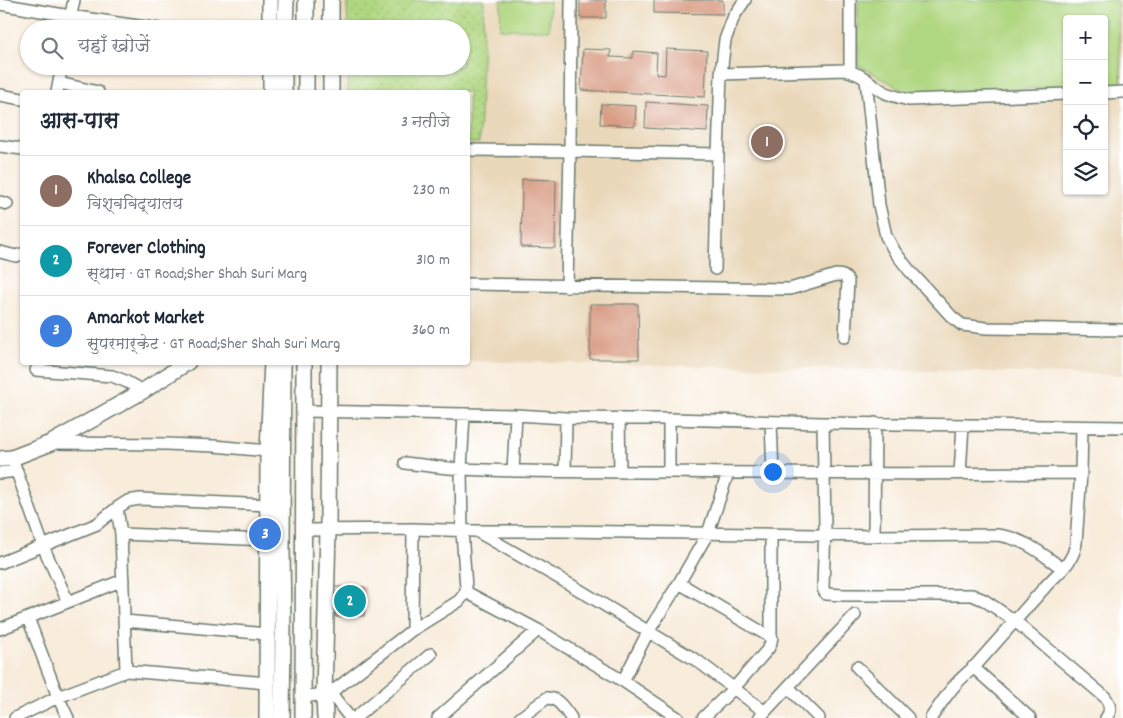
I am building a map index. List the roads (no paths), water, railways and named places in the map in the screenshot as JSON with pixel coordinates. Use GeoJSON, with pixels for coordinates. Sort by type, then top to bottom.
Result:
{"type":"FeatureCollection","features":[{"type":"Feature","properties":{"kind":"main road"},"geometry":{"type":"LineString","coordinates":[[270,0],[270,20]]}},
{"type":"Feature","properties":{"kind":"main road"},"geometry":{"type":"LineString","coordinates":[[285,20],[286,0]]}},
{"type":"Feature","properties":{"kind":"main road"},"geometry":{"type":"LineString","coordinates":[[306,0],[306,20]]}},
{"type":"Feature","properties":{"kind":"main road"},"geometry":{"type":"LineString","coordinates":[[331,0],[331,20]]}},
{"type":"Feature","properties":{"kind":"main road"},"geometry":{"type":"LineString","coordinates":[[271,75],[271,90]]}},
{"type":"Feature","properties":{"kind":"main road"},"geometry":{"type":"LineString","coordinates":[[284,75],[284,90]]}},
{"type":"Feature","properties":{"kind":"main road"},"geometry":{"type":"LineString","coordinates":[[306,75],[306,90]]}},
{"type":"Feature","properties":{"kind":"main road"},"geometry":{"type":"LineString","coordinates":[[331,75],[331,90]]}},
{"type":"Feature","properties":{"kind":"main road"},"geometry":{"type":"LineString","coordinates":[[10,463],[51,443],[143,392],[184,365]]}},
{"type":"Feature","properties":{"kind":"main road"},"geometry":{"type":"LineString","coordinates":[[267,718],[268,451],[272,365]]}},
{"type":"Feature","properties":{"kind":"main road"},"geometry":{"type":"LineString","coordinates":[[282,718],[283,365]]}},
{"type":"Feature","properties":{"kind":"main road"},"geometry":{"type":"LineString","coordinates":[[303,718],[304,365]]}},
{"type":"Feature","properties":{"kind":"main road"},"geometry":{"type":"LineString","coordinates":[[325,718],[327,693],[329,365]]}},
{"type":"Feature","properties":{"kind":"street"},"geometry":{"type":"LineString","coordinates":[[69,20],[74,0]]}},
{"type":"Feature","properties":{"kind":"street"},"geometry":{"type":"LineString","coordinates":[[567,287],[572,0]]}},
{"type":"Feature","properties":{"kind":"street"},"geometry":{"type":"LineString","coordinates":[[715,269],[721,74],[725,40],[734,16],[745,0]]}},
{"type":"Feature","properties":{"kind":"street"},"geometry":{"type":"LineString","coordinates":[[850,0],[850,71]]}},
{"type":"Feature","properties":{"kind":"street"},"geometry":{"type":"LineString","coordinates":[[0,4],[18,3],[70,16],[97,20]]}},
{"type":"Feature","properties":{"kind":"street"},"geometry":{"type":"LineString","coordinates":[[721,74],[844,70],[858,73],[886,93],[910,100],[1063,94]]}},
{"type":"Feature","properties":{"kind":"street"},"geometry":{"type":"LineString","coordinates":[[60,75],[58,88],[78,90]]}},
{"type":"Feature","properties":{"kind":"street"},"geometry":{"type":"LineString","coordinates":[[866,79],[879,205],[886,236],[895,252],[952,317],[962,325],[986,328],[1123,330]]}},
{"type":"Feature","properties":{"kind":"street"},"geometry":{"type":"LineString","coordinates":[[1108,93],[1123,92]]}},
{"type":"Feature","properties":{"kind":"street"},"geometry":{"type":"LineString","coordinates":[[0,95],[20,99]]}},
{"type":"Feature","properties":{"kind":"street"},"geometry":{"type":"LineString","coordinates":[[0,146],[20,149]]}},
{"type":"Feature","properties":{"kind":"street"},"geometry":{"type":"LineString","coordinates":[[470,150],[718,154]]}},
{"type":"Feature","properties":{"kind":"street"},"geometry":{"type":"LineString","coordinates":[[0,252],[16,256],[20,255]]}},
{"type":"Feature","properties":{"kind":"street"},"geometry":{"type":"LineString","coordinates":[[470,284],[790,289],[840,275],[844,276],[848,281],[845,337]]}},
{"type":"Feature","properties":{"kind":"street"},"geometry":{"type":"LineString","coordinates":[[36,370],[112,376],[125,381],[143,392]]}},
{"type":"Feature","properties":{"kind":"street"},"geometry":{"type":"LineString","coordinates":[[305,411],[770,422],[1123,427]]}},
{"type":"Feature","properties":{"kind":"street"},"geometry":{"type":"LineString","coordinates":[[304,697],[327,693],[341,686],[412,630],[459,601],[466,592],[462,531],[461,469],[464,414]]}},
{"type":"Feature","properties":{"kind":"street"},"geometry":{"type":"LineString","coordinates":[[513,471],[516,416]]}},
{"type":"Feature","properties":{"kind":"street"},"geometry":{"type":"LineString","coordinates":[[565,472],[566,418]]}},
{"type":"Feature","properties":{"kind":"street"},"geometry":{"type":"LineString","coordinates":[[618,418],[620,472]]}},
{"type":"Feature","properties":{"kind":"street"},"geometry":{"type":"LineString","coordinates":[[669,419],[669,472]]}},
{"type":"Feature","properties":{"kind":"street"},"geometry":{"type":"LineString","coordinates":[[770,422],[773,474]]}},
{"type":"Feature","properties":{"kind":"street"},"geometry":{"type":"LineString","coordinates":[[823,423],[825,535],[823,588],[826,594],[972,595],[984,600],[1016,621],[1105,697],[1110,709],[1106,718]]}},
{"type":"Feature","properties":{"kind":"street"},"geometry":{"type":"LineString","coordinates":[[874,536],[875,423]]}},
{"type":"Feature","properties":{"kind":"street"},"geometry":{"type":"LineString","coordinates":[[960,474],[963,425]]}},
{"type":"Feature","properties":{"kind":"street"},"geometry":{"type":"LineString","coordinates":[[931,718],[949,693],[1072,558],[1075,551],[1081,473],[1082,427]]}},
{"type":"Feature","properties":{"kind":"street"},"geometry":{"type":"LineString","coordinates":[[51,443],[165,444],[268,451]]}},
{"type":"Feature","properties":{"kind":"street"},"geometry":{"type":"LineString","coordinates":[[0,473],[10,463],[43,546],[68,602]]}},
{"type":"Feature","properties":{"kind":"street"},"geometry":{"type":"LineString","coordinates":[[405,464],[461,469],[565,472],[728,474],[1081,473]]}},
{"type":"Feature","properties":{"kind":"street"},"geometry":{"type":"LineString","coordinates":[[623,681],[648,632],[708,533],[728,474]]}},
{"type":"Feature","properties":{"kind":"street"},"geometry":{"type":"LineString","coordinates":[[0,563],[97,524],[128,501],[140,499],[268,505]]}},
{"type":"Feature","properties":{"kind":"street"},"geometry":{"type":"LineString","coordinates":[[117,508],[121,534],[126,671]]}},
{"type":"Feature","properties":{"kind":"street"},"geometry":{"type":"LineString","coordinates":[[304,530],[1005,536],[1022,541],[1063,569]]}},
{"type":"Feature","properties":{"kind":"street"},"geometry":{"type":"LineString","coordinates":[[412,630],[414,530]]}},
{"type":"Feature","properties":{"kind":"street"},"geometry":{"type":"LineString","coordinates":[[476,531],[571,585],[699,662],[734,688],[762,715],[855,615]]}},
{"type":"Feature","properties":{"kind":"street"},"geometry":{"type":"LineString","coordinates":[[121,534],[268,540]]}},
{"type":"Feature","properties":{"kind":"street"},"geometry":{"type":"LineString","coordinates":[[703,718],[734,688],[768,649],[772,638],[772,535]]}},
{"type":"Feature","properties":{"kind":"street"},"geometry":{"type":"LineString","coordinates":[[0,629],[123,580]]}},
{"type":"Feature","properties":{"kind":"street"},"geometry":{"type":"LineString","coordinates":[[680,582],[772,638]]}},
{"type":"Feature","properties":{"kind":"street"},"geometry":{"type":"LineString","coordinates":[[466,592],[538,630],[623,681],[678,718]]}},
{"type":"Feature","properties":{"kind":"street"},"geometry":{"type":"LineString","coordinates":[[28,618],[68,718]]}},
{"type":"Feature","properties":{"kind":"street"},"geometry":{"type":"LineString","coordinates":[[125,621],[267,634]]}},
{"type":"Feature","properties":{"kind":"street"},"geometry":{"type":"LineString","coordinates":[[438,718],[538,630]]}},
{"type":"Feature","properties":{"kind":"street"},"geometry":{"type":"LineString","coordinates":[[355,718],[431,654]]}},
{"type":"Feature","properties":{"kind":"street"},"geometry":{"type":"LineString","coordinates":[[857,667],[908,718]]}},
{"type":"Feature","properties":{"kind":"street"},"geometry":{"type":"LineString","coordinates":[[973,667],[1028,717]]}},
{"type":"Feature","properties":{"kind":"street"},"geometry":{"type":"LineString","coordinates":[[15,718],[58,697],[126,671],[267,683]]}},
{"type":"Feature","properties":{"kind":"street"},"geometry":{"type":"LineString","coordinates":[[788,687],[819,718]]}},
{"type":"Feature","properties":{"kind":"street"},"geometry":{"type":"LineString","coordinates":[[327,693],[350,718]]}},
{"type":"Feature","properties":{"kind":"street"},"geometry":{"type":"LineString","coordinates":[[520,718],[551,697],[556,700],[571,718]]}},
{"type":"Feature","properties":{"kind":"place","name":"Khalsa College"},"geometry":{"type":"Point","coordinates":[767,142]}},
{"type":"Feature","properties":{"kind":"place","name":"Amarkot Market"},"geometry":{"type":"Point","coordinates":[265,534]}},
{"type":"Feature","properties":{"kind":"place","name":"Forever Clothing"},"geometry":{"type":"Point","coordinates":[350,601]}}]}
